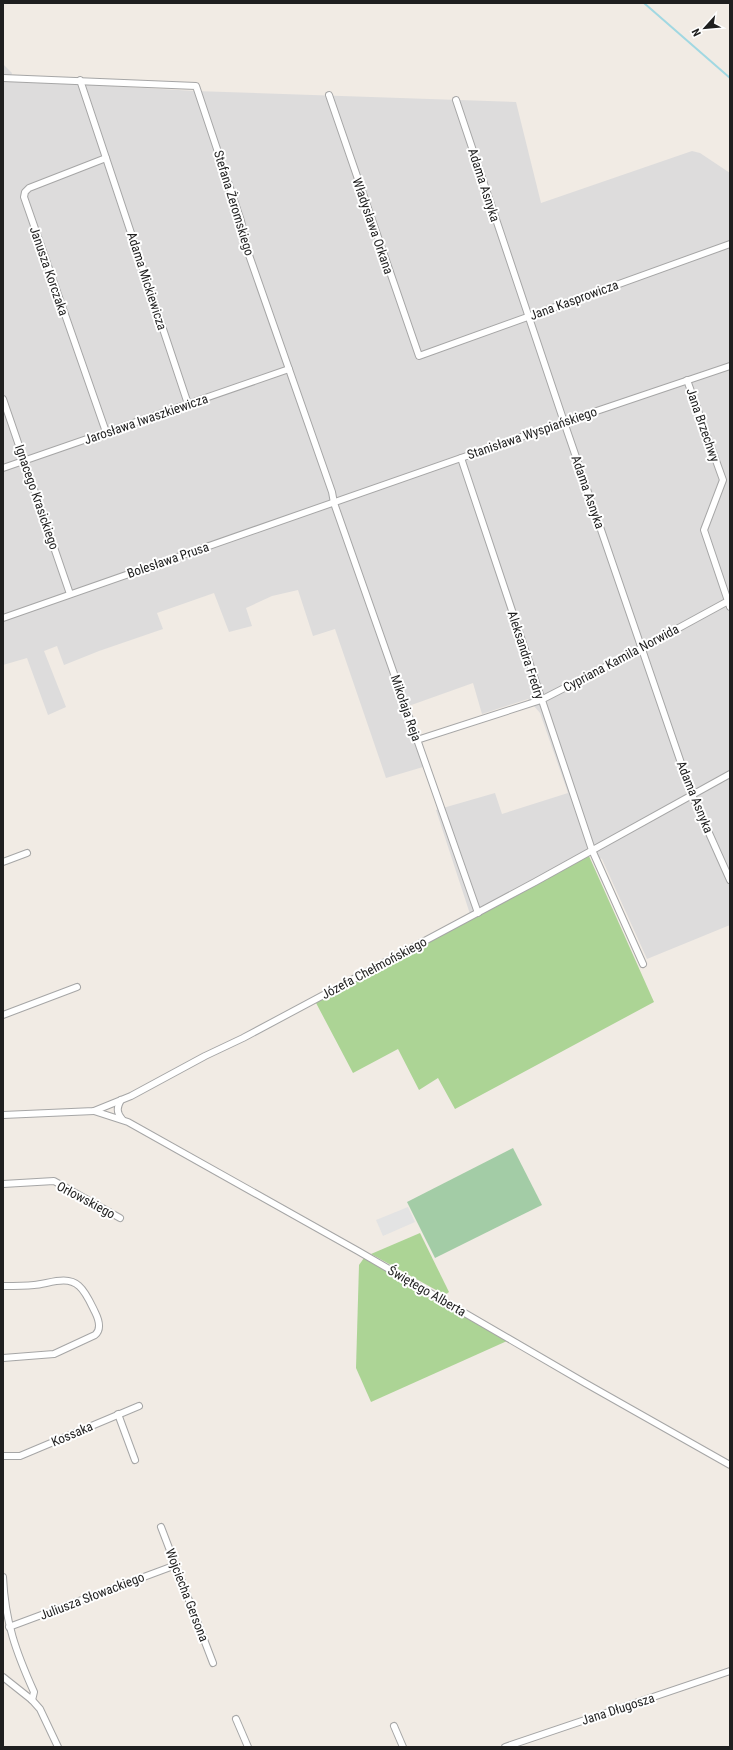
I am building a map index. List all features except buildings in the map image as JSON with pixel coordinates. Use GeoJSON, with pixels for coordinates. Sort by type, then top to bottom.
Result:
{"type":"FeatureCollection","features":[{"type":"Feature","properties":{"kind":"street","name":"Stefana Żeromskiego"},"geometry":{"type":"LineString","coordinates":[[3,78],[196,86],[241,221],[249,255],[332,492],[334,502]]}},
{"type":"Feature","properties":{"kind":"street","name":"Adama Mickiewicza"},"geometry":{"type":"LineString","coordinates":[[80,80],[188,404]]}},
{"type":"Feature","properties":{"kind":"street","name":"Władysława Orkana"},"geometry":{"type":"LineString","coordinates":[[329,95],[419,356]]}},
{"type":"Feature","properties":{"kind":"street","name":"Adama Asnyka"},"geometry":{"type":"LineString","coordinates":[[456,100],[564,422],[692,795],[730,880]]}},
{"type":"Feature","properties":{"kind":"street","name":"Janusza Korczaka"},"geometry":{"type":"LineString","coordinates":[[106,158],[29,188],[24,197],[106,432]]}},
{"type":"Feature","properties":{"kind":"street","name":"Jana Kasprowicza"},"geometry":{"type":"LineString","coordinates":[[419,356],[730,244]]}},
{"type":"Feature","properties":{"kind":"street","name":"Stanisława Wyspiańskiego"},"geometry":{"type":"LineString","coordinates":[[334,502],[730,366]]}},
{"type":"Feature","properties":{"kind":"street","name":"Jarosława Iwaszkiewicza"},"geometry":{"type":"LineString","coordinates":[[3,468],[289,369]]}},
{"type":"Feature","properties":{"kind":"street","name":"Jana Brzechwy"},"geometry":{"type":"LineString","coordinates":[[687,380],[723,480],[704,530],[729,603]]}},
{"type":"Feature","properties":{"kind":"street","name":"Ignacego Krasickiego"},"geometry":{"type":"LineString","coordinates":[[3,399],[70,594]]}},
{"type":"Feature","properties":{"kind":"street","name":"Aleksandra Fredry"},"geometry":{"type":"LineString","coordinates":[[461,458],[592,850],[642,964]]}},
{"type":"Feature","properties":{"kind":"street","name":"Bolesława Prusa"},"geometry":{"type":"LineString","coordinates":[[3,618],[334,502]]}},
{"type":"Feature","properties":{"kind":"street","name":"Mikołaja Reja"},"geometry":{"type":"LineString","coordinates":[[334,502],[478,913]]}},
{"type":"Feature","properties":{"kind":"street","name":"Cypriana Kamila Norwida"},"geometry":{"type":"LineString","coordinates":[[417,740],[541,700],[729,603]]}},
{"type":"Feature","properties":{"kind":"street","name":"Józefa Chełmońskiego"},"geometry":{"type":"LineString","coordinates":[[3,1115],[94,1111],[121,1100],[243,1038],[478,913],[730,774]]}},
{"type":"Feature","properties":{"kind":"street"},"geometry":{"type":"LineString","coordinates":[[3,862],[27,853]]}},
{"type":"Feature","properties":{"kind":"street"},"geometry":{"type":"LineString","coordinates":[[3,1015],[77,988]]}},
{"type":"Feature","properties":{"kind":"street"},"geometry":{"type":"LineString","coordinates":[[121,1100],[118,1110],[122,1119]]}},
{"type":"Feature","properties":{"kind":"street","name":"Świętego Alberta"},"geometry":{"type":"LineString","coordinates":[[94,1111],[122,1119],[358,1251],[585,1383],[730,1465]]}},
{"type":"Feature","properties":{"kind":"street","name":"Orłowskiego"},"geometry":{"type":"LineString","coordinates":[[3,1184],[54,1181],[120,1218]]}},
{"type":"Feature","properties":{"kind":"street"},"geometry":{"type":"LineString","coordinates":[[3,1286],[34,1285],[64,1280],[74,1282],[82,1288],[98,1318],[100,1325],[96,1334],[59,1352],[49,1355],[3,1358]]}},
{"type":"Feature","properties":{"kind":"street","name":"Kossaka"},"geometry":{"type":"LineString","coordinates":[[3,1456],[20,1456],[139,1406]]}},
{"type":"Feature","properties":{"kind":"street"},"geometry":{"type":"LineString","coordinates":[[118,1414],[135,1460]]}},
{"type":"Feature","properties":{"kind":"street","name":"Wojciecha Gersona"},"geometry":{"type":"LineString","coordinates":[[161,1527],[213,1663]]}},
{"type":"Feature","properties":{"kind":"street","name":"Juliusza Słowackiego"},"geometry":{"type":"LineString","coordinates":[[9,1628],[176,1565]]}},
{"type":"Feature","properties":{"kind":"street"},"geometry":{"type":"LineString","coordinates":[[3,1577],[4,1600],[9,1628],[15,1648],[34,1692],[32,1700]]}},
{"type":"Feature","properties":{"kind":"street","name":"Jana Długosza"},"geometry":{"type":"LineString","coordinates":[[505,1747],[730,1671]]}},
{"type":"Feature","properties":{"kind":"street"},"geometry":{"type":"LineString","coordinates":[[3,1677],[32,1700],[40,1709],[58,1747]]}},
{"type":"Feature","properties":{"kind":"street"},"geometry":{"type":"LineString","coordinates":[[236,1719],[248,1747]]}},
{"type":"Feature","properties":{"kind":"street"},"geometry":{"type":"LineString","coordinates":[[394,1726],[403,1747]]}},
{"type":"Feature","properties":{"kind":"shaded area"},"geometry":{"type":"Polygon","coordinates":[[[3,64],[12,73],[10,80],[195,91],[516,102],[541,203],[692,151],[700,153],[730,173],[730,925],[647,959],[602,859],[586,851],[470,914],[436,810],[495,793],[502,814],[568,793],[540,713],[528,699],[482,714],[473,683],[403,708],[423,767],[386,778],[335,629],[313,636],[298,590],[272,596],[246,608],[252,626],[229,632],[214,593],[157,613],[163,629],[64,665],[57,646],[44,651],[66,707],[48,715],[27,658],[3,665],[3,64]]]}},
{"type":"Feature","properties":{"kind":"shaded area"},"geometry":{"type":"Polygon","coordinates":[[[408,1207],[415,1222],[383,1236],[376,1220],[408,1207]]]}},
{"type":"Feature","properties":{"kind":"green space"},"geometry":{"type":"Polygon","coordinates":[[[589,856],[654,1002],[455,1109],[438,1078],[419,1090],[398,1049],[353,1073],[315,1001],[380,965],[589,856]]]}},
{"type":"Feature","properties":{"kind":"green space"},"geometry":{"type":"Polygon","coordinates":[[[513,1148],[542,1205],[435,1258],[407,1202],[513,1148]]]}},
{"type":"Feature","properties":{"kind":"green space"},"geometry":{"type":"Polygon","coordinates":[[[420,1233],[449,1292],[445,1295],[371,1254],[420,1233]]]}},
{"type":"Feature","properties":{"kind":"green space"},"geometry":{"type":"Polygon","coordinates":[[[364,1258],[507,1341],[371,1402],[356,1368],[359,1265],[364,1258]]]}},
{"type":"Feature","properties":{"kind":"waterway"},"geometry":{"type":"LineString","coordinates":[[644,3],[730,78]]}}]}
